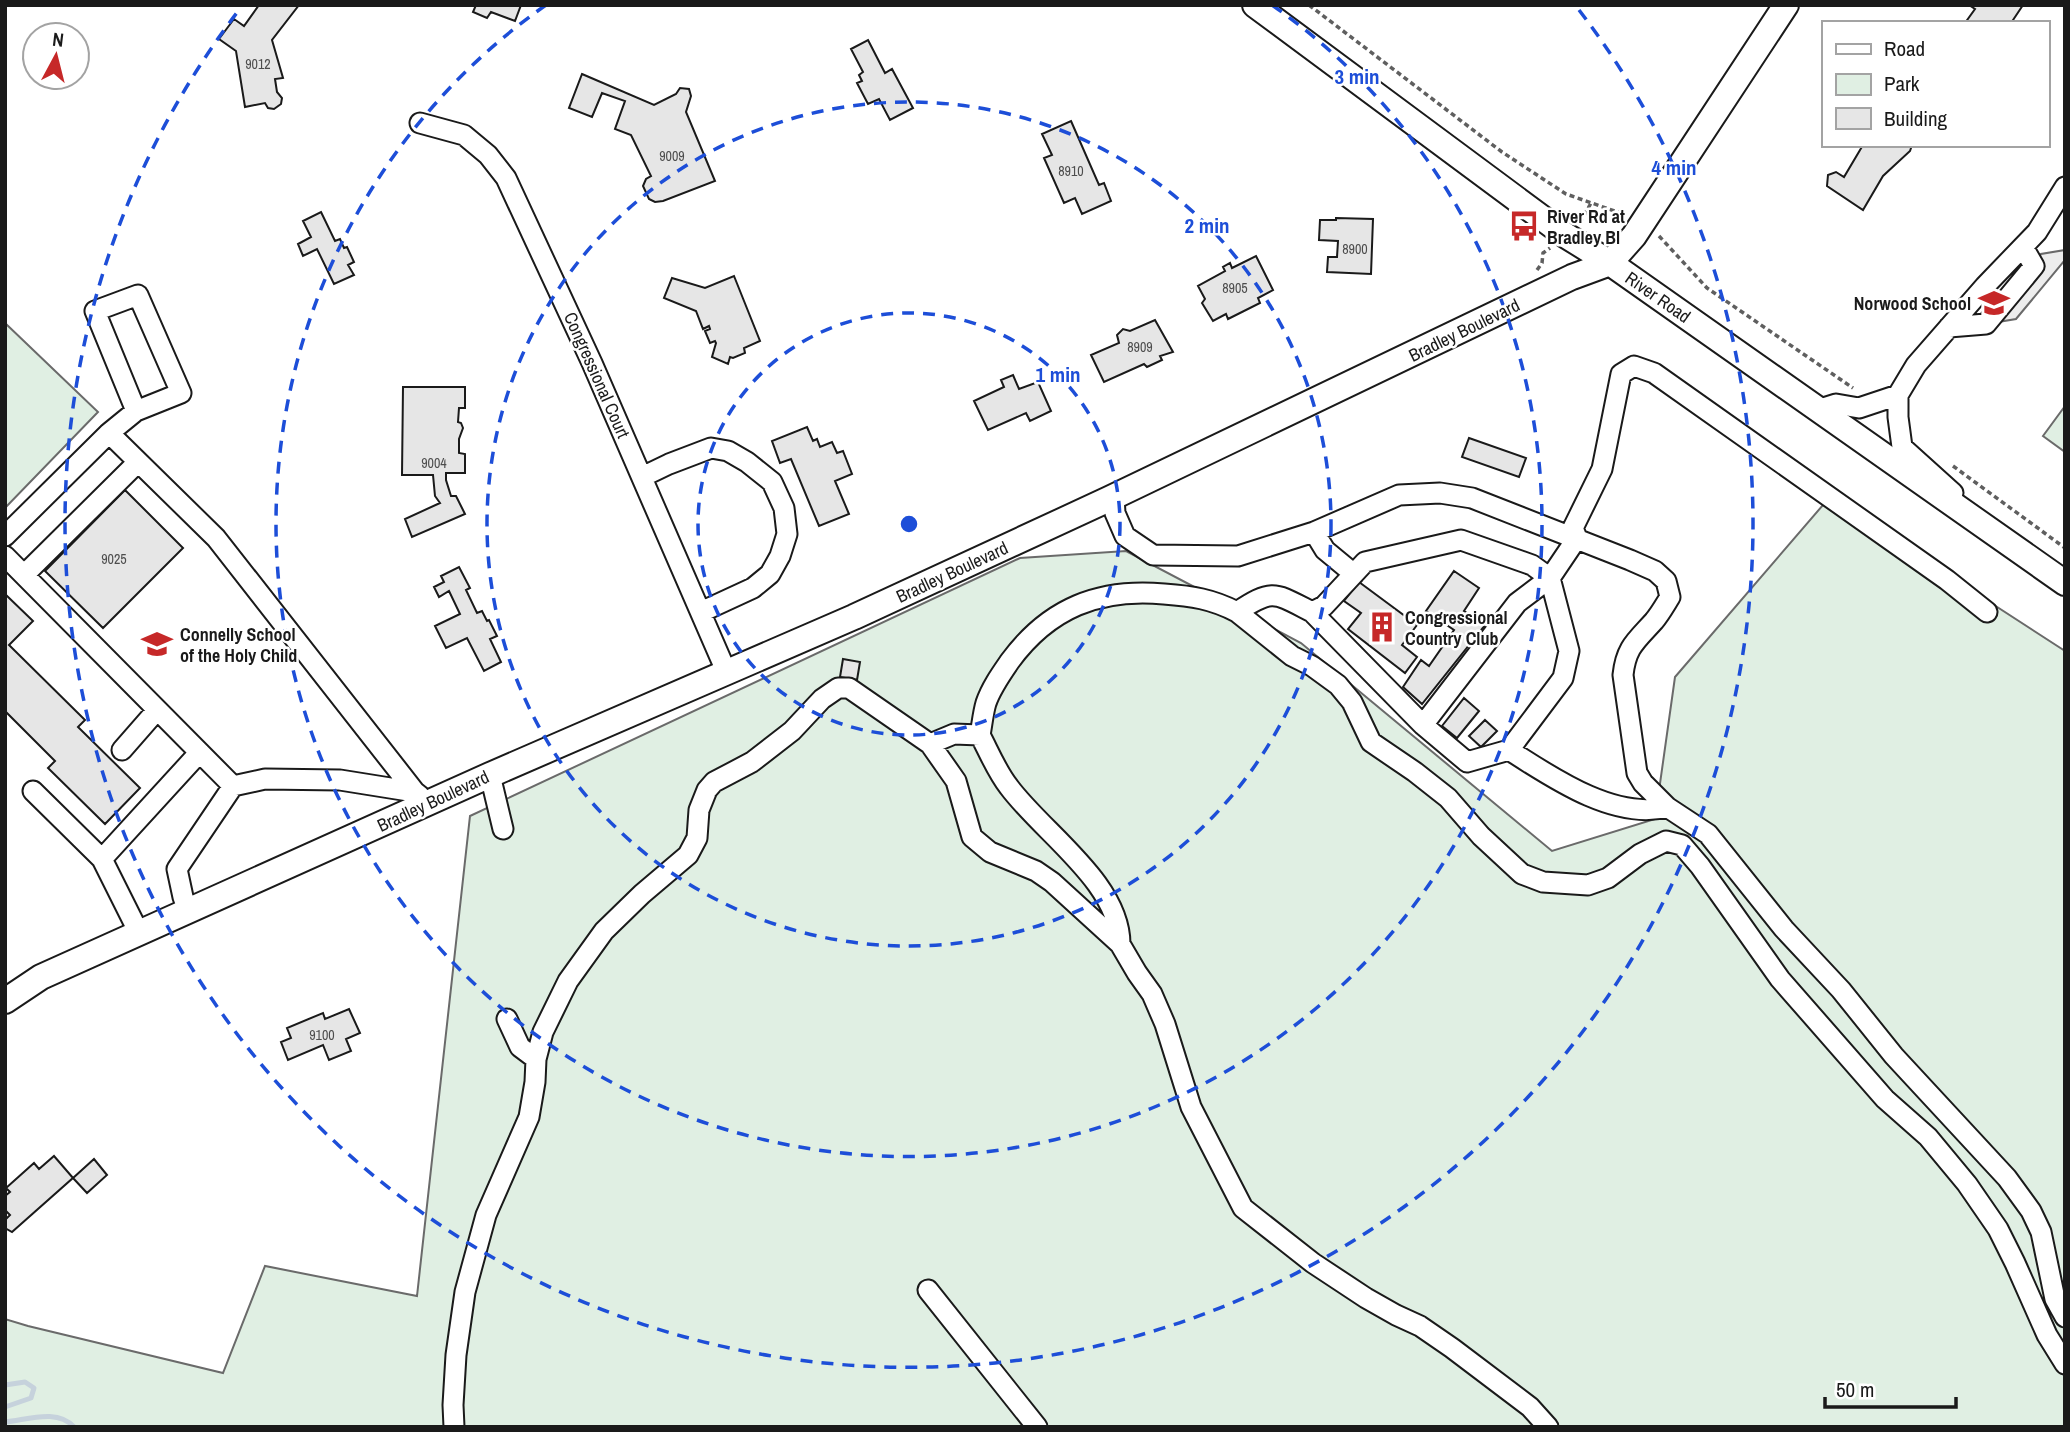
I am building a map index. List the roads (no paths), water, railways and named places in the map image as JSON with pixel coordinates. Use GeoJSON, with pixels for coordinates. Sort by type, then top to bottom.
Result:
{"type":"FeatureCollection","features":[{"type":"Feature","properties":{"kind":"main road","name":"River Road"},"geometry":{"type":"LineString","coordinates":[[1255,5],[1565,235],[1610,263],[2065,583]]}},
{"type":"Feature","properties":{"kind":"main road"},"geometry":{"type":"LineString","coordinates":[[1610,263],[1642,224],[1786,5]]}},
{"type":"Feature","properties":{"kind":"main road","name":"Bradley Boulevard"},"geometry":{"type":"LineString","coordinates":[[5,1001],[41,977],[188,911],[422,798],[490,775],[854,617],[1114,497],[1572,277],[1610,263]]}},
{"type":"Feature","properties":{"kind":"street","name":"Congressional Court"},"geometry":{"type":"LineString","coordinates":[[420,123],[464,135],[488,155],[506,178],[592,363],[726,671]]}},
{"type":"Feature","properties":{"kind":"street"},"geometry":{"type":"LineString","coordinates":[[2001,537],[1902,447],[1898,395],[1916,365],[2037,232],[2065,187]]}},
{"type":"Feature","properties":{"kind":"street"},"geometry":{"type":"LineString","coordinates":[[5,536],[108,433],[136,411],[181,393],[138,295],[95,311],[136,411]]}},
{"type":"Feature","properties":{"kind":"street"},"geometry":{"type":"LineString","coordinates":[[1577,538],[1573,528],[1602,469],[1621,374],[1634,366],[1654,373],[1947,580],[1987,612]]}},
{"type":"Feature","properties":{"kind":"street"},"geometry":{"type":"LineString","coordinates":[[1817,411],[1836,404],[1859,408],[1898,395]]}},
{"type":"Feature","properties":{"kind":"street"},"geometry":{"type":"LineString","coordinates":[[108,433],[216,537],[422,798]]}},
{"type":"Feature","properties":{"kind":"street"},"geometry":{"type":"LineString","coordinates":[[642,477],[711,448],[729,452],[747,462],[772,482],[784,508],[787,534],[780,556],[770,574],[753,588],[701,612]]}},
{"type":"Feature","properties":{"kind":"street"},"geometry":{"type":"LineString","coordinates":[[24,575],[138,461]]}},
{"type":"Feature","properties":{"kind":"street"},"geometry":{"type":"LineString","coordinates":[[1114,497],[1115,513],[1125,536],[1153,555],[1238,556],[1314,532],[1399,495],[1440,494],[1472,498],[1655,571],[1666,581],[1670,597],[1655,620],[1637,639],[1625,659],[1623,675],[1637,773],[1652,794],[1667,807],[1708,834],[1784,929],[1841,990],[1901,1064],[2007,1178],[2031,1211],[2040,1233],[2055,1299],[2065,1317]]}},
{"type":"Feature","properties":{"kind":"street"},"geometry":{"type":"LineString","coordinates":[[1314,532],[1325,550],[1354,574]]}},
{"type":"Feature","properties":{"kind":"street"},"geometry":{"type":"LineString","coordinates":[[1423,725],[1517,603],[1550,578],[1577,538]]}},
{"type":"Feature","properties":{"kind":"street"},"geometry":{"type":"LineString","coordinates":[[1237,612],[1255,599],[1268,595],[1283,597],[1312,612],[1423,725],[1467,762],[1509,750],[1563,678],[1569,652],[1550,578],[1532,565],[1461,540],[1364,562],[1324,606],[1312,612]]}},
{"type":"Feature","properties":{"kind":"street"},"geometry":{"type":"LineString","coordinates":[[5,556],[233,786]]}},
{"type":"Feature","properties":{"kind":"street"},"geometry":{"type":"LineString","coordinates":[[1120,944],[1120,933],[1109,903],[1090,876],[1009,787],[980,735],[986,704],[1001,674],[1039,627],[1084,602],[1107,595],[1145,592],[1218,602],[1237,612],[1292,656],[1312,666],[1338,685],[1352,702],[1371,742],[1448,798],[1481,836],[1522,873],[1543,882],[1588,885],[1608,878],[1640,854],[1666,841],[1682,845],[1707,875],[1780,979],[1885,1099],[1928,1137],[1967,1184],[1997,1229],[2047,1335],[2065,1364]]}},
{"type":"Feature","properties":{"kind":"street"},"geometry":{"type":"LineString","coordinates":[[454,1427],[456,1355],[465,1292],[486,1215],[529,1117],[542,1032],[568,981],[604,931],[688,855],[697,838],[699,810],[707,790],[714,782],[752,762],[792,731],[822,699],[838,688],[849,688],[930,744],[956,781],[972,837],[990,852],[1036,871],[1052,881],[1120,944],[1152,994],[1165,1024],[1191,1107],[1243,1208],[1312,1264],[1366,1298],[1420,1326],[1452,1348],[1530,1407],[1548,1427]]}},
{"type":"Feature","properties":{"kind":"street"},"geometry":{"type":"LineString","coordinates":[[122,750],[157,710]]}},
{"type":"Feature","properties":{"kind":"street"},"geometry":{"type":"LineString","coordinates":[[930,744],[954,734],[980,735]]}},
{"type":"Feature","properties":{"kind":"street"},"geometry":{"type":"LineString","coordinates":[[1509,750],[1550,776],[1612,806],[1656,810],[1667,807]]}},
{"type":"Feature","properties":{"kind":"street"},"geometry":{"type":"LineString","coordinates":[[102,859],[199,753]]}},
{"type":"Feature","properties":{"kind":"street"},"geometry":{"type":"LineString","coordinates":[[490,775],[503,829]]}},
{"type":"Feature","properties":{"kind":"street"},"geometry":{"type":"LineString","coordinates":[[188,911],[177,869],[233,786],[264,779],[340,780],[422,798]]}},
{"type":"Feature","properties":{"kind":"street"},"geometry":{"type":"LineString","coordinates":[[33,791],[102,859],[139,933]]}},
{"type":"Feature","properties":{"kind":"street"},"geometry":{"type":"LineString","coordinates":[[507,1019],[520,1047],[536,1059]]}},
{"type":"Feature","properties":{"kind":"street"},"geometry":{"type":"LineString","coordinates":[[928,1290],[1037,1427]]}},
{"type":"Feature","properties":{"kind":"waterway"},"geometry":{"type":"LineString","coordinates":[[5,1385],[25,1382],[34,1388],[31,1398],[5,1407]]}},
{"type":"Feature","properties":{"kind":"waterway"},"geometry":{"type":"LineString","coordinates":[[5,1422],[50,1417],[67,1421],[74,1427]]}},
{"type":"Feature","properties":{"kind":"place","name":"River Rd at Bradley Bl"},"geometry":{"type":"Point","coordinates":[1524,226]}},
{"type":"Feature","properties":{"kind":"place","name":"Norwood School"},"geometry":{"type":"Point","coordinates":[1994,303]}},
{"type":"Feature","properties":{"kind":"place","name":"Congressional Country Club"},"geometry":{"type":"Point","coordinates":[1382,627]}},
{"type":"Feature","properties":{"kind":"place","name":"Connelly School of the Holy Child"},"geometry":{"type":"Point","coordinates":[157,644]}}]}
